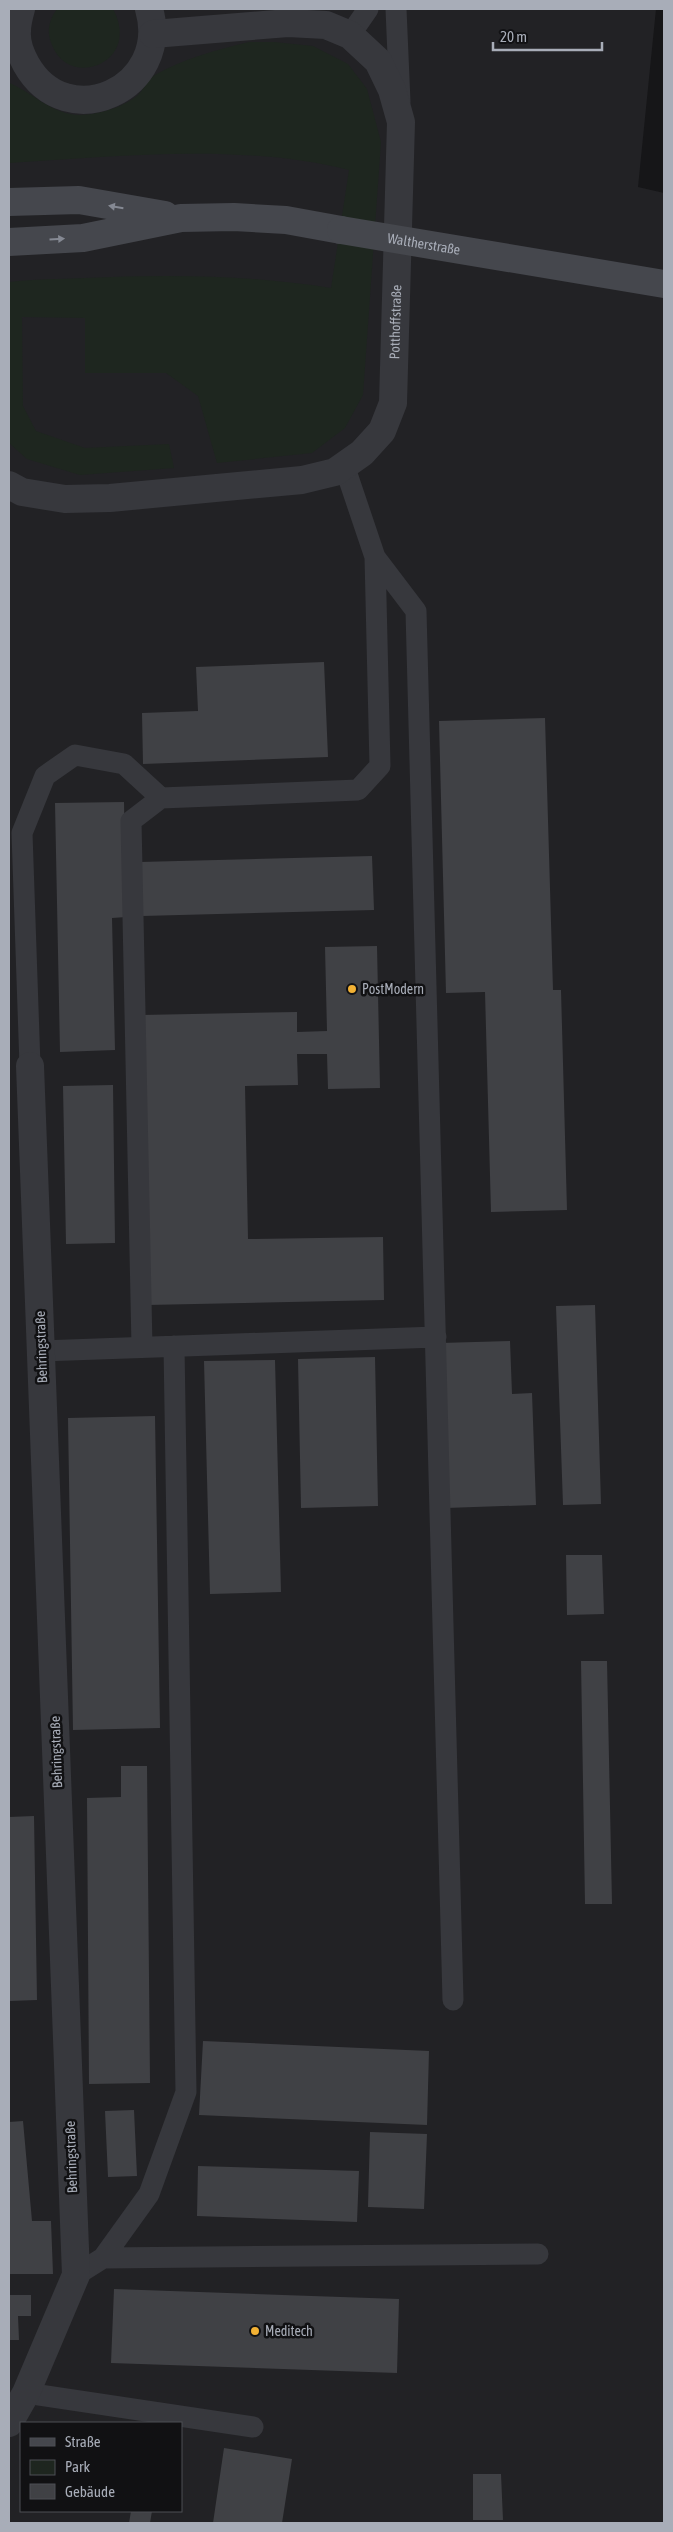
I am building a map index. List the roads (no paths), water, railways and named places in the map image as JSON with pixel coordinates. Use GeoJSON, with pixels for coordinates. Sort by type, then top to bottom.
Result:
{"type":"FeatureCollection","features":[{"type":"Feature","properties":{"kind":"main road","name":"Waltherstraße"},"geometry":{"type":"LineString","coordinates":[[9,202],[79,200],[181,218]]}},
{"type":"Feature","properties":{"kind":"main road","name":"Waltherstraße"},"geometry":{"type":"LineString","coordinates":[[9,242],[83,238],[181,218],[234,217],[286,220],[664,284]]}},
{"type":"Feature","properties":{"kind":"street","name":"Potthoffstraße"},"geometry":{"type":"LineString","coordinates":[[9,485],[22,492],[65,500],[110,498],[302,480],[336,472],[362,453],[382,431],[393,403],[401,122],[392,90],[378,61],[350,35],[297,16],[151,21],[148,57],[136,77],[118,92],[96,99],[72,99],[50,91],[33,76],[21,56],[15,25]]}},
{"type":"Feature","properties":{"kind":"street","name":"Behringstraße"},"geometry":{"type":"LineString","coordinates":[[9,2423],[26,2393],[76,2275],[30,1066]]}},
{"type":"Feature","properties":{"kind":"lane"},"geometry":{"type":"LineString","coordinates":[[350,35],[368,9]]}},
{"type":"Feature","properties":{"kind":"lane"},"geometry":{"type":"LineString","coordinates":[[396,9],[401,122]]}},
{"type":"Feature","properties":{"kind":"lane"},"geometry":{"type":"LineString","coordinates":[[142,1347],[131,821],[160,798],[358,790],[380,766],[375,557],[344,466]]}},
{"type":"Feature","properties":{"kind":"lane"},"geometry":{"type":"LineString","coordinates":[[375,557],[416,611],[453,2000]]}},
{"type":"Feature","properties":{"kind":"lane"},"geometry":{"type":"LineString","coordinates":[[30,1066],[22,833],[45,776],[75,755],[124,764],[160,798]]}},
{"type":"Feature","properties":{"kind":"lane"},"geometry":{"type":"LineString","coordinates":[[41,1351],[436,1337]]}},
{"type":"Feature","properties":{"kind":"lane"},"geometry":{"type":"LineString","coordinates":[[76,2275],[103,2258],[149,2194],[186,2092],[174,1346]]}},
{"type":"Feature","properties":{"kind":"lane"},"geometry":{"type":"LineString","coordinates":[[103,2258],[538,2254]]}},
{"type":"Feature","properties":{"kind":"lane"},"geometry":{"type":"LineString","coordinates":[[26,2393],[253,2426]]}},
{"type":"Feature","properties":{"kind":"place","name":"PostModern"},"geometry":{"type":"Point","coordinates":[352,989]}},
{"type":"Feature","properties":{"kind":"place","name":"Meditech"},"geometry":{"type":"Point","coordinates":[255,2331]}}]}
